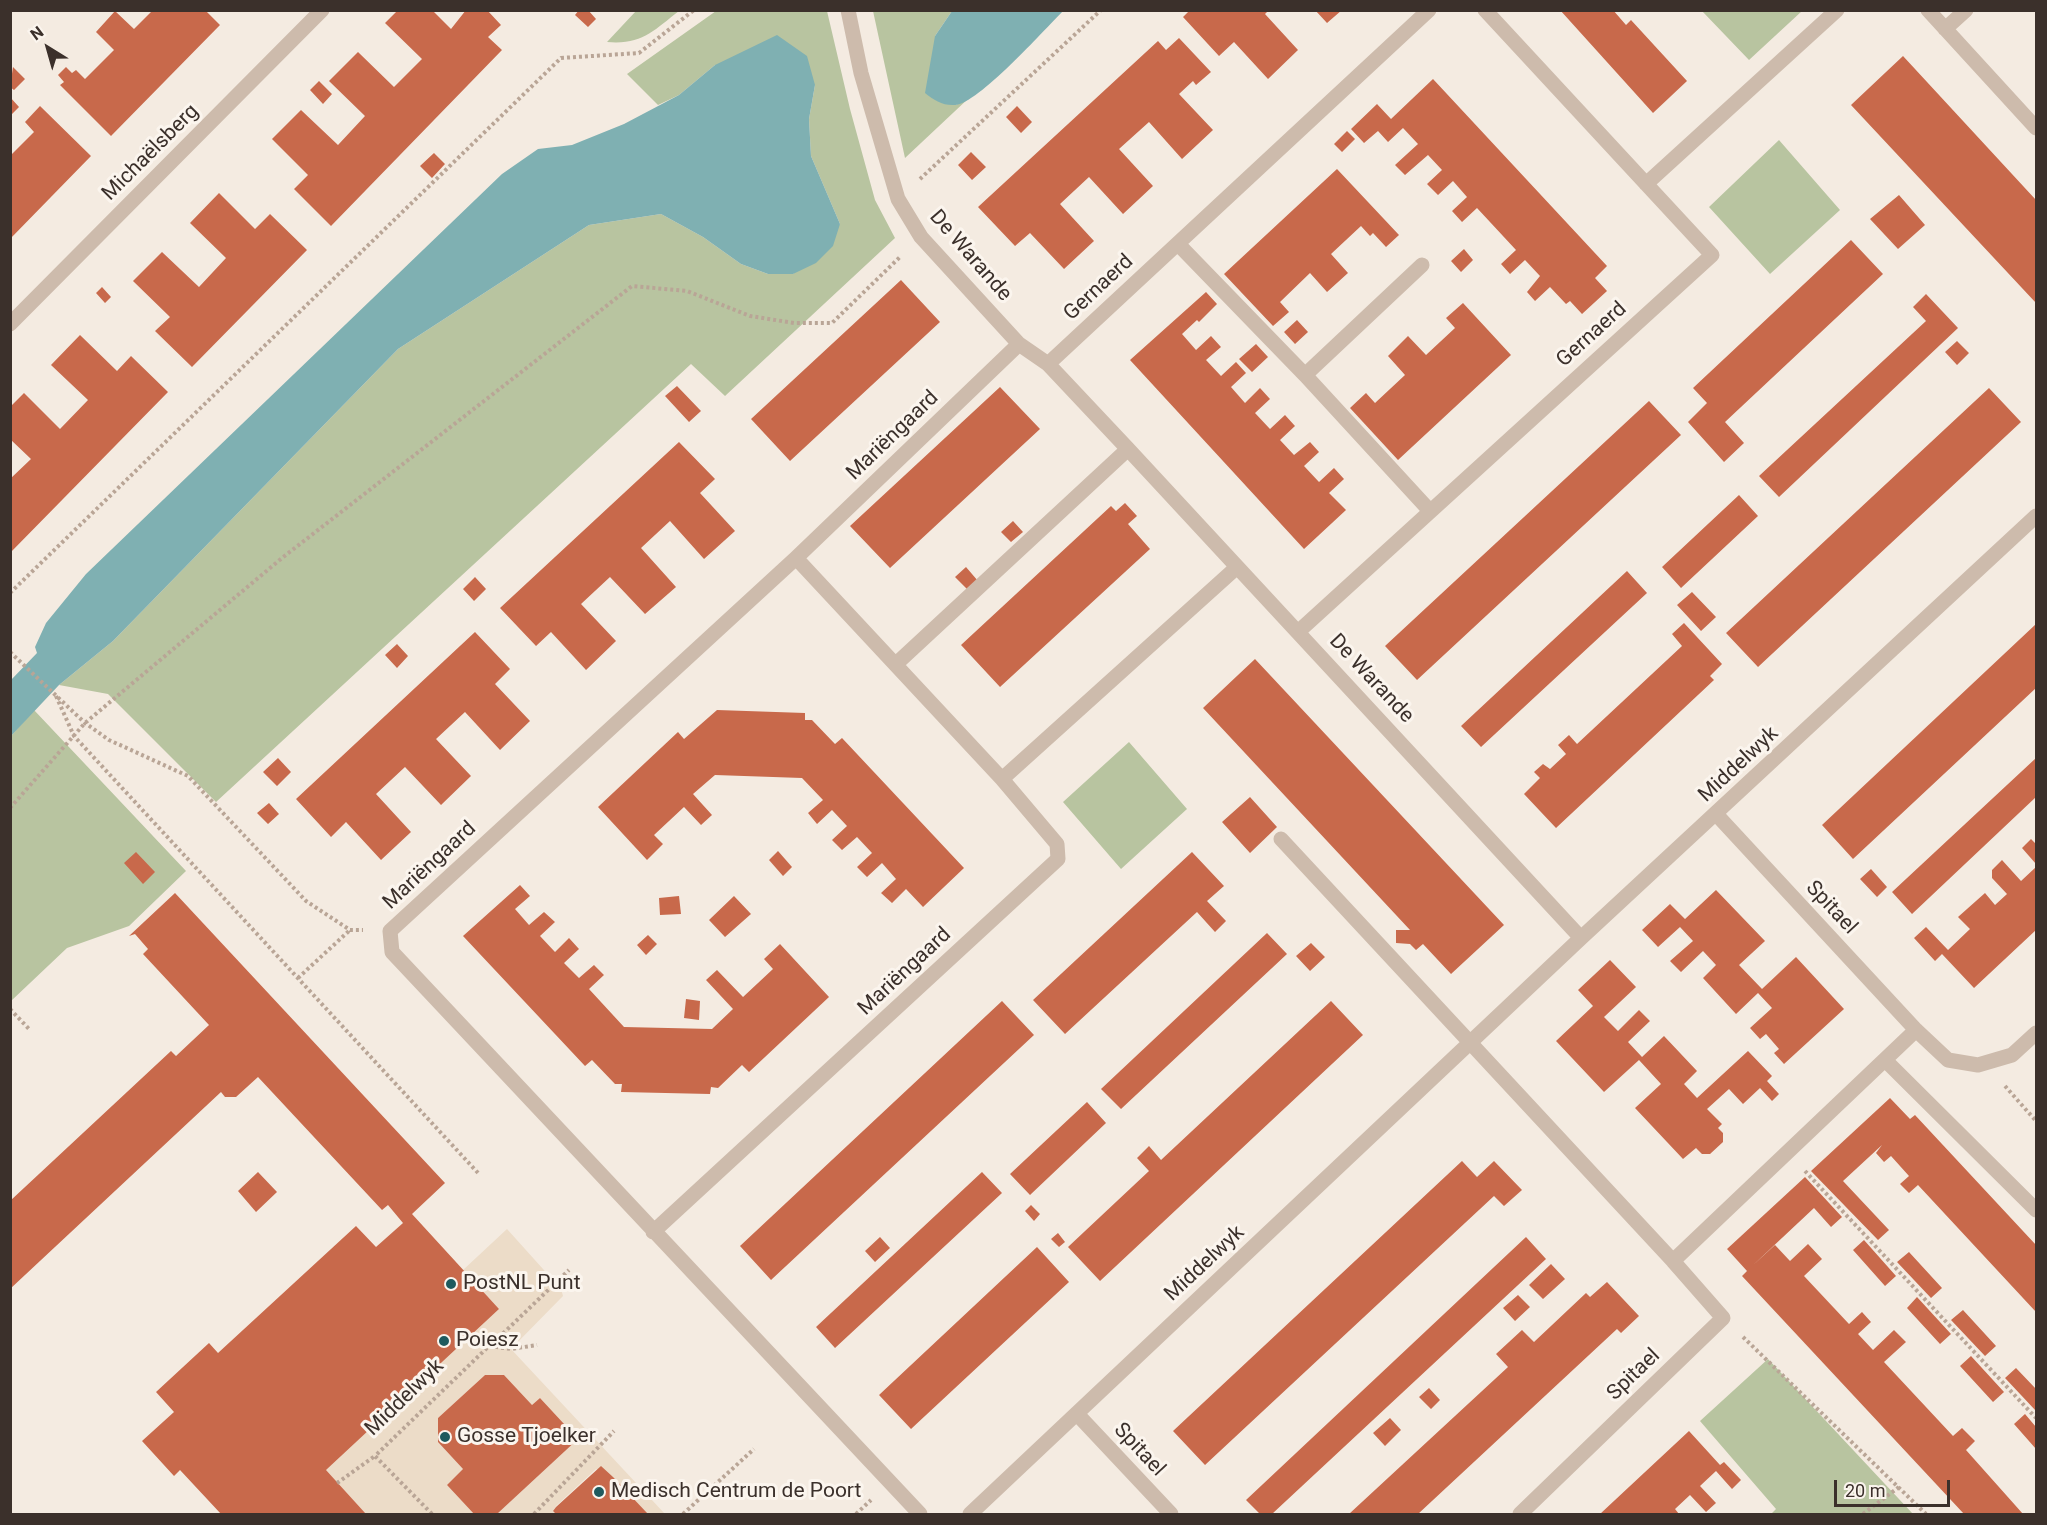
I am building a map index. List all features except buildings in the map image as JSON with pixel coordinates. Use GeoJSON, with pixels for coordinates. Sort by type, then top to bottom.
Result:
{"type":"FeatureCollection","features":[{"type":"Feature","properties":{"kind":"street","name":"Michaëlsberg"},"geometry":{"type":"LineString","coordinates":[[10,324],[322,10]]}},
{"type":"Feature","properties":{"kind":"street","name":"De Warande"},"geometry":{"type":"LineString","coordinates":[[848,10],[861,72],[898,199],[921,237],[1019,344],[1048,364],[1128,449],[1236,568],[1299,631],[1581,939]]}},
{"type":"Feature","properties":{"kind":"street","name":"Gernaerd"},"geometry":{"type":"LineString","coordinates":[[1048,364],[1429,10]]}},
{"type":"Feature","properties":{"kind":"street","name":"Gernaerd"},"geometry":{"type":"LineString","coordinates":[[1299,631],[1712,255],[1485,10]]}},
{"type":"Feature","properties":{"kind":"street"},"geometry":{"type":"LineString","coordinates":[[1646,184],[1837,10]]}},
{"type":"Feature","properties":{"kind":"street"},"geometry":{"type":"LineString","coordinates":[[1928,10],[2037,128]]}},
{"type":"Feature","properties":{"kind":"street"},"geometry":{"type":"LineString","coordinates":[[1946,29],[1966,10]]}},
{"type":"Feature","properties":{"kind":"street"},"geometry":{"type":"LineString","coordinates":[[1178,244],[1305,375],[1430,511]]}},
{"type":"Feature","properties":{"kind":"street"},"geometry":{"type":"LineString","coordinates":[[1305,375],[1422,265]]}},
{"type":"Feature","properties":{"kind":"street","name":"Mariëngaard"},"geometry":{"type":"LineString","coordinates":[[920,1515],[392,952],[390,931],[796,558],[1019,344]]}},
{"type":"Feature","properties":{"kind":"street"},"geometry":{"type":"LineString","coordinates":[[896,664],[1128,449]]}},
{"type":"Feature","properties":{"kind":"street","name":"Middelwyk"},"geometry":{"type":"LineString","coordinates":[[970,1515],[1581,939],[2037,516]]}},
{"type":"Feature","properties":{"kind":"street","name":"Mariëngaard"},"geometry":{"type":"LineString","coordinates":[[653,1232],[1058,860],[1058,844],[1002,779],[796,558]]}},
{"type":"Feature","properties":{"kind":"street"},"geometry":{"type":"LineString","coordinates":[[1002,779],[1236,568]]}},
{"type":"Feature","properties":{"kind":"street","name":"Spitael"},"geometry":{"type":"LineString","coordinates":[[1716,814],[1916,1030],[1948,1060],[1978,1065],[2012,1055],[2037,1033]]}},
{"type":"Feature","properties":{"kind":"street"},"geometry":{"type":"LineString","coordinates":[[1281,839],[1673,1261],[1723,1318]]}},
{"type":"Feature","properties":{"kind":"street"},"geometry":{"type":"LineString","coordinates":[[1673,1261],[1916,1030]]}},
{"type":"Feature","properties":{"kind":"street"},"geometry":{"type":"LineString","coordinates":[[1885,1060],[2037,1210]]}},
{"type":"Feature","properties":{"kind":"street","name":"Spitael"},"geometry":{"type":"LineString","coordinates":[[1520,1515],[1723,1318]]}},
{"type":"Feature","properties":{"kind":"street","name":"Spitael"},"geometry":{"type":"LineString","coordinates":[[1077,1414],[1171,1515]]}},
{"type":"Feature","properties":{"kind":"path"},"geometry":{"type":"LineString","coordinates":[[10,594],[561,58],[639,52],[694,10]]}},
{"type":"Feature","properties":{"kind":"path"},"geometry":{"type":"LineString","coordinates":[[898,199],[1101,10]]}},
{"type":"Feature","properties":{"kind":"path"},"geometry":{"type":"LineString","coordinates":[[10,808],[85,723],[300,543],[632,286],[687,291],[750,316],[794,323],[832,323],[921,237]]}},
{"type":"Feature","properties":{"kind":"path"},"geometry":{"type":"LineString","coordinates":[[10,652],[85,723],[109,740],[188,776],[306,901],[350,930],[390,931]]}},
{"type":"Feature","properties":{"kind":"path"},"geometry":{"type":"LineString","coordinates":[[56,696],[74,736],[479,1174]]}},
{"type":"Feature","properties":{"kind":"path"},"geometry":{"type":"LineString","coordinates":[[298,978],[350,930]]}},
{"type":"Feature","properties":{"kind":"path"},"geometry":{"type":"LineString","coordinates":[[10,1009],[30,1030]]}},
{"type":"Feature","properties":{"kind":"path"},"geometry":{"type":"LineString","coordinates":[[1995,1060],[2006,1089],[2037,1121]]}},
{"type":"Feature","properties":{"kind":"path"},"geometry":{"type":"LineString","coordinates":[[1787,1152],[2037,1418]]}},
{"type":"Feature","properties":{"kind":"path","name":"Middelwyk"},"geometry":{"type":"LineString","coordinates":[[337,1483],[375,1456],[569,1270]]}},
{"type":"Feature","properties":{"kind":"path"},"geometry":{"type":"LineString","coordinates":[[1723,1318],[1926,1515]]}},
{"type":"Feature","properties":{"kind":"path"},"geometry":{"type":"LineString","coordinates":[[489,1346],[511,1349],[537,1345]]}},
{"type":"Feature","properties":{"kind":"path"},"geometry":{"type":"LineString","coordinates":[[534,1515],[614,1431]]}},
{"type":"Feature","properties":{"kind":"path"},"geometry":{"type":"LineString","coordinates":[[683,1515],[754,1449]]}},
{"type":"Feature","properties":{"kind":"path","name":"Middelwyk"},"geometry":{"type":"LineString","coordinates":[[375,1456],[432,1515]]}},
{"type":"Feature","properties":{"kind":"path"},"geometry":{"type":"LineString","coordinates":[[1863,1515],[1899,1487]]}},
{"type":"Feature","properties":{"kind":"green space"},"geometry":{"type":"Polygon","coordinates":[[[636,11],[679,11],[638,39],[607,42],[636,11]]]}},
{"type":"Feature","properties":{"kind":"green space"},"geometry":{"type":"Polygon","coordinates":[[[716,11],[827,11],[850,109],[875,200],[895,238],[725,396],[691,364],[216,802],[108,694],[59,685],[113,641],[398,349],[589,225],[661,214],[703,237],[741,264],[768,274],[793,274],[840,224],[811,156],[809,119],[815,85],[715,65],[679,95],[658,105],[627,74],[716,11]]]}},
{"type":"Feature","properties":{"kind":"green space"},"geometry":{"type":"Polygon","coordinates":[[[873,11],[952,11],[935,36],[956,105],[970,97],[905,158],[873,11]]]}},
{"type":"Feature","properties":{"kind":"green space"},"geometry":{"type":"Polygon","coordinates":[[[1702,11],[1802,11],[1749,60],[1702,11]]]}},
{"type":"Feature","properties":{"kind":"green space"},"geometry":{"type":"Polygon","coordinates":[[[1779,140],[1840,210],[1770,274],[1709,207],[1779,140]]]}},
{"type":"Feature","properties":{"kind":"green space"},"geometry":{"type":"Polygon","coordinates":[[[34,710],[186,871],[129,926],[67,948],[11,1001],[11,736],[34,710]]]}},
{"type":"Feature","properties":{"kind":"green space"},"geometry":{"type":"Polygon","coordinates":[[[1129,742],[1187,809],[1121,869],[1063,802],[1129,742]]]}},
{"type":"Feature","properties":{"kind":"green space"},"geometry":{"type":"Polygon","coordinates":[[[1768,1359],[1913,1514],[1771,1514],[1776,1509],[1700,1421],[1768,1359]]]}},
{"type":"Feature","properties":{"kind":"shaded area"},"geometry":{"type":"Polygon","coordinates":[[[507,1229],[561,1289],[563,1296],[511,1349],[665,1514],[648,1514],[613,1478],[596,1469],[556,1506],[553,1511],[556,1514],[497,1514],[578,1439],[540,1398],[532,1405],[504,1375],[485,1375],[438,1418],[438,1442],[463,1469],[447,1485],[474,1514],[366,1514],[326,1470],[499,1309],[463,1270],[507,1229]]]}},
{"type":"Feature","properties":{"kind":"water"},"geometry":{"type":"Polygon","coordinates":[[[953,10],[1063,11],[1027,49],[979,93],[955,105],[947,105],[925,93],[935,36],[953,10]]]}},
{"type":"Feature","properties":{"kind":"water"},"geometry":{"type":"Polygon","coordinates":[[[777,35],[807,56],[815,85],[809,119],[811,156],[840,224],[833,246],[816,263],[793,274],[768,274],[741,264],[703,237],[661,214],[589,225],[398,349],[113,641],[59,685],[11,736],[11,680],[37,653],[35,647],[46,623],[86,574],[502,174],[538,149],[572,145],[624,124],[679,95],[715,65],[777,35]]]}},
{"type":"Feature","properties":{"kind":"place","name":"PostNL Punt"},"geometry":{"type":"Point","coordinates":[451,1284]}},
{"type":"Feature","properties":{"kind":"place","name":"Poiesz"},"geometry":{"type":"Point","coordinates":[444,1341]}},
{"type":"Feature","properties":{"kind":"place","name":"Gosse Tjoelker"},"geometry":{"type":"Point","coordinates":[445,1437]}},
{"type":"Feature","properties":{"kind":"place","name":"Medisch Centrum de Poort"},"geometry":{"type":"Point","coordinates":[599,1492]}}]}
